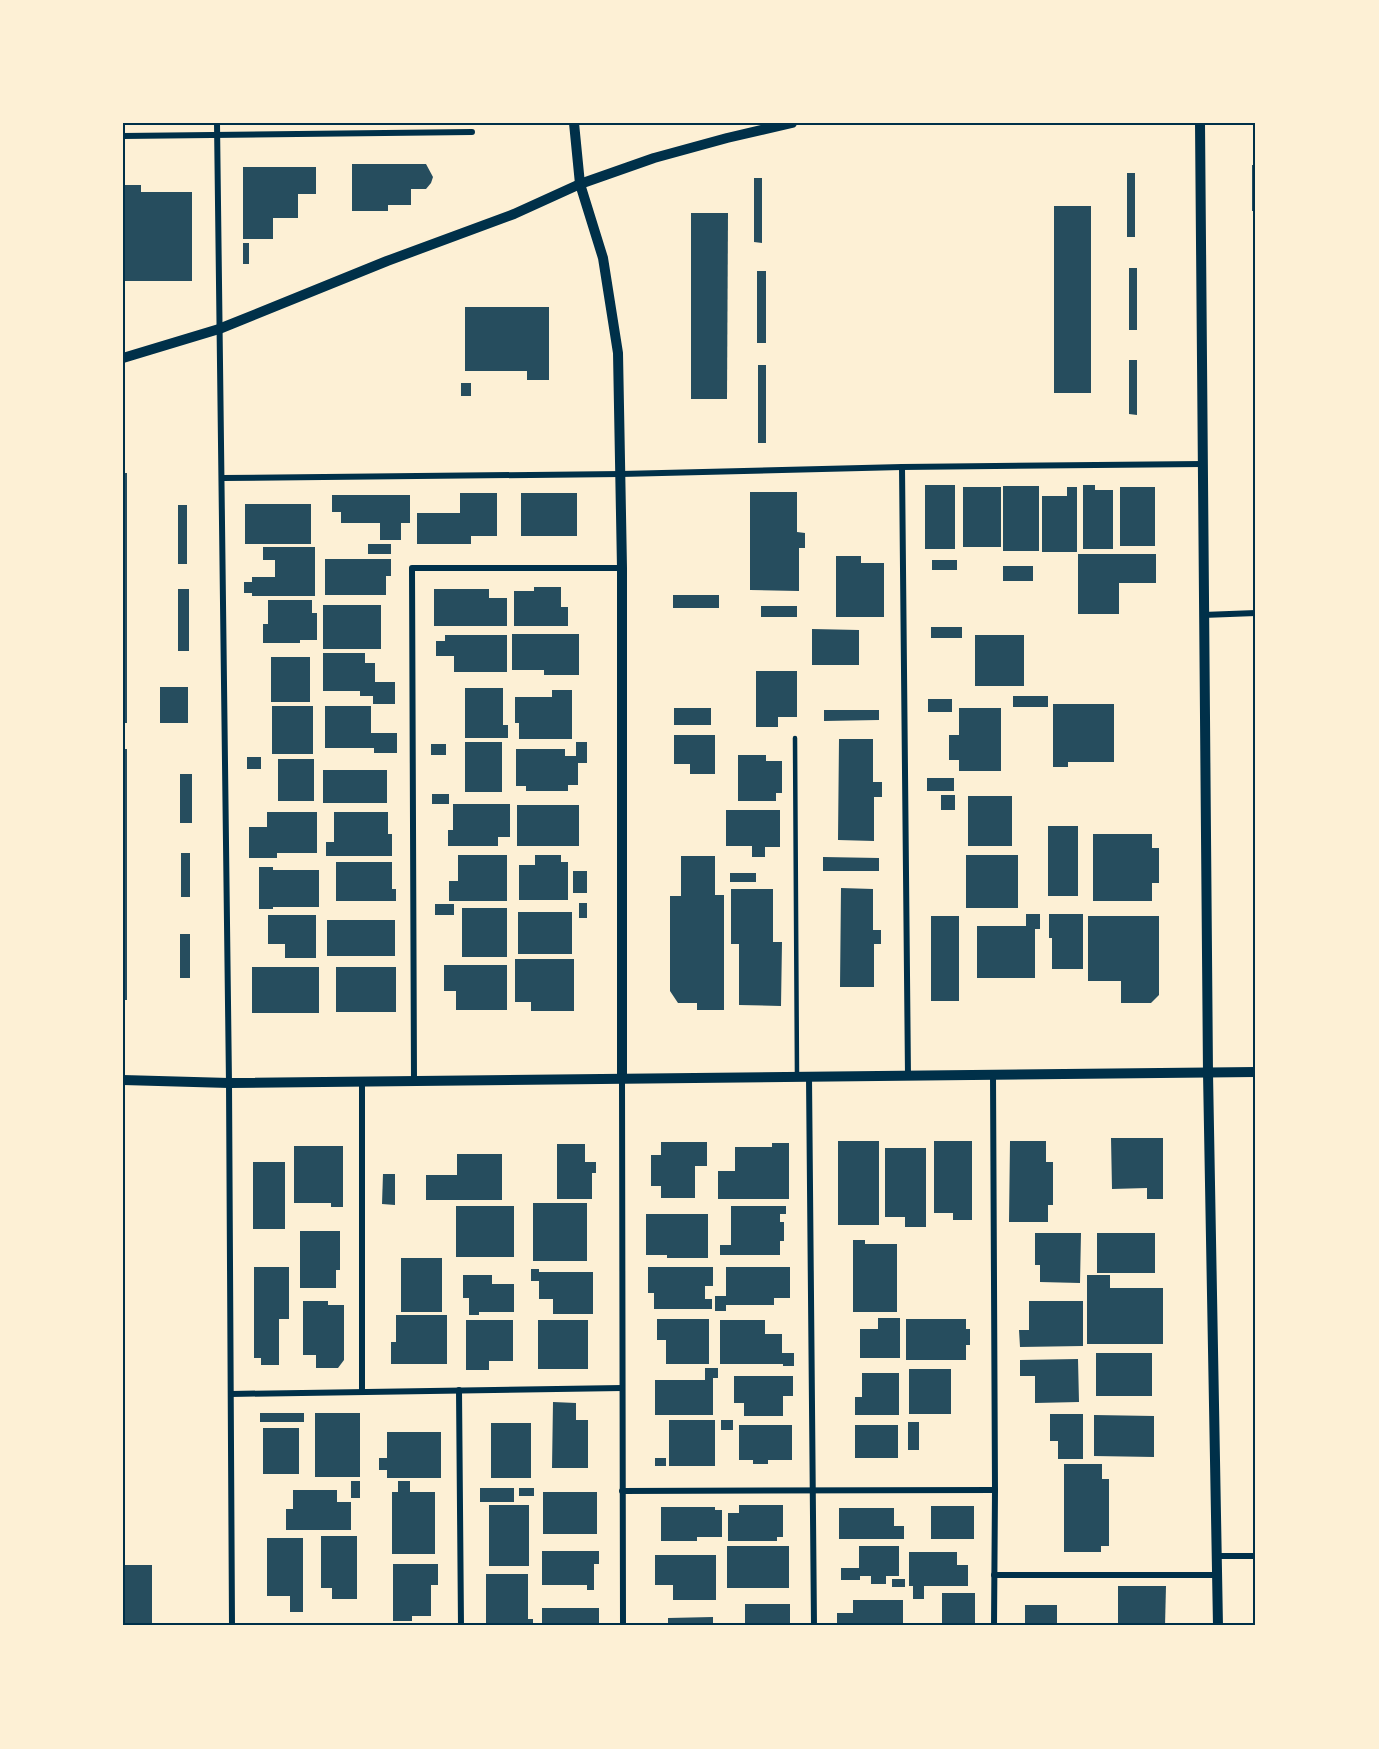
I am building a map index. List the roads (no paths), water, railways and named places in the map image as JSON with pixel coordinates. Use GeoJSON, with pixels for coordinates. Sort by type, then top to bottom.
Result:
{"type":"FeatureCollection","features":[{"type":"Feature","properties":{"kind":"street"},"geometry":{"type":"LineString","coordinates":[[217,123],[229,1083],[232,1626]]}},
{"type":"Feature","properties":{"kind":"street"},"geometry":{"type":"LineString","coordinates":[[574,123],[580,184],[603,258],[618,353],[622,568],[623,1626]]}},
{"type":"Feature","properties":{"kind":"street"},"geometry":{"type":"LineString","coordinates":[[123,358],[219,329],[387,261],[514,214],[580,184],[654,158],[792,123]]}},
{"type":"Feature","properties":{"kind":"street"},"geometry":{"type":"LineString","coordinates":[[1200,123],[1208,1073],[1218,1626]]}},
{"type":"Feature","properties":{"kind":"street"},"geometry":{"type":"LineString","coordinates":[[123,136],[472,132]]}},
{"type":"Feature","properties":{"kind":"street"},"geometry":{"type":"LineString","coordinates":[[222,478],[1202,464]]}},
{"type":"Feature","properties":{"kind":"street"},"geometry":{"type":"LineString","coordinates":[[903,467],[908,1076]]}},
{"type":"Feature","properties":{"kind":"street"},"geometry":{"type":"LineString","coordinates":[[414,1081],[412,568],[622,568]]}},
{"type":"Feature","properties":{"kind":"street"},"geometry":{"type":"LineString","coordinates":[[1203,615],[1256,613]]}},
{"type":"Feature","properties":{"kind":"street"},"geometry":{"type":"LineString","coordinates":[[123,1080],[229,1083],[1256,1072]]}},
{"type":"Feature","properties":{"kind":"street"},"geometry":{"type":"LineString","coordinates":[[993,1076],[994,1626]]}},
{"type":"Feature","properties":{"kind":"street"},"geometry":{"type":"LineString","coordinates":[[809,1077],[814,1626]]}},
{"type":"Feature","properties":{"kind":"street"},"geometry":{"type":"LineString","coordinates":[[362,1081],[362,1392]]}},
{"type":"Feature","properties":{"kind":"street"},"geometry":{"type":"LineString","coordinates":[[231,1394],[622,1388]]}},
{"type":"Feature","properties":{"kind":"street"},"geometry":{"type":"LineString","coordinates":[[459,1390],[462,1626]]}},
{"type":"Feature","properties":{"kind":"street"},"geometry":{"type":"LineString","coordinates":[[622,1491],[995,1490]]}},
{"type":"Feature","properties":{"kind":"street"},"geometry":{"type":"LineString","coordinates":[[1217,1556],[1256,1556]]}},
{"type":"Feature","properties":{"kind":"street"},"geometry":{"type":"LineString","coordinates":[[994,1575],[1218,1575]]}},
{"type":"Feature","properties":{"kind":"lane"},"geometry":{"type":"LineString","coordinates":[[795,738],[797,1077]]}}]}
